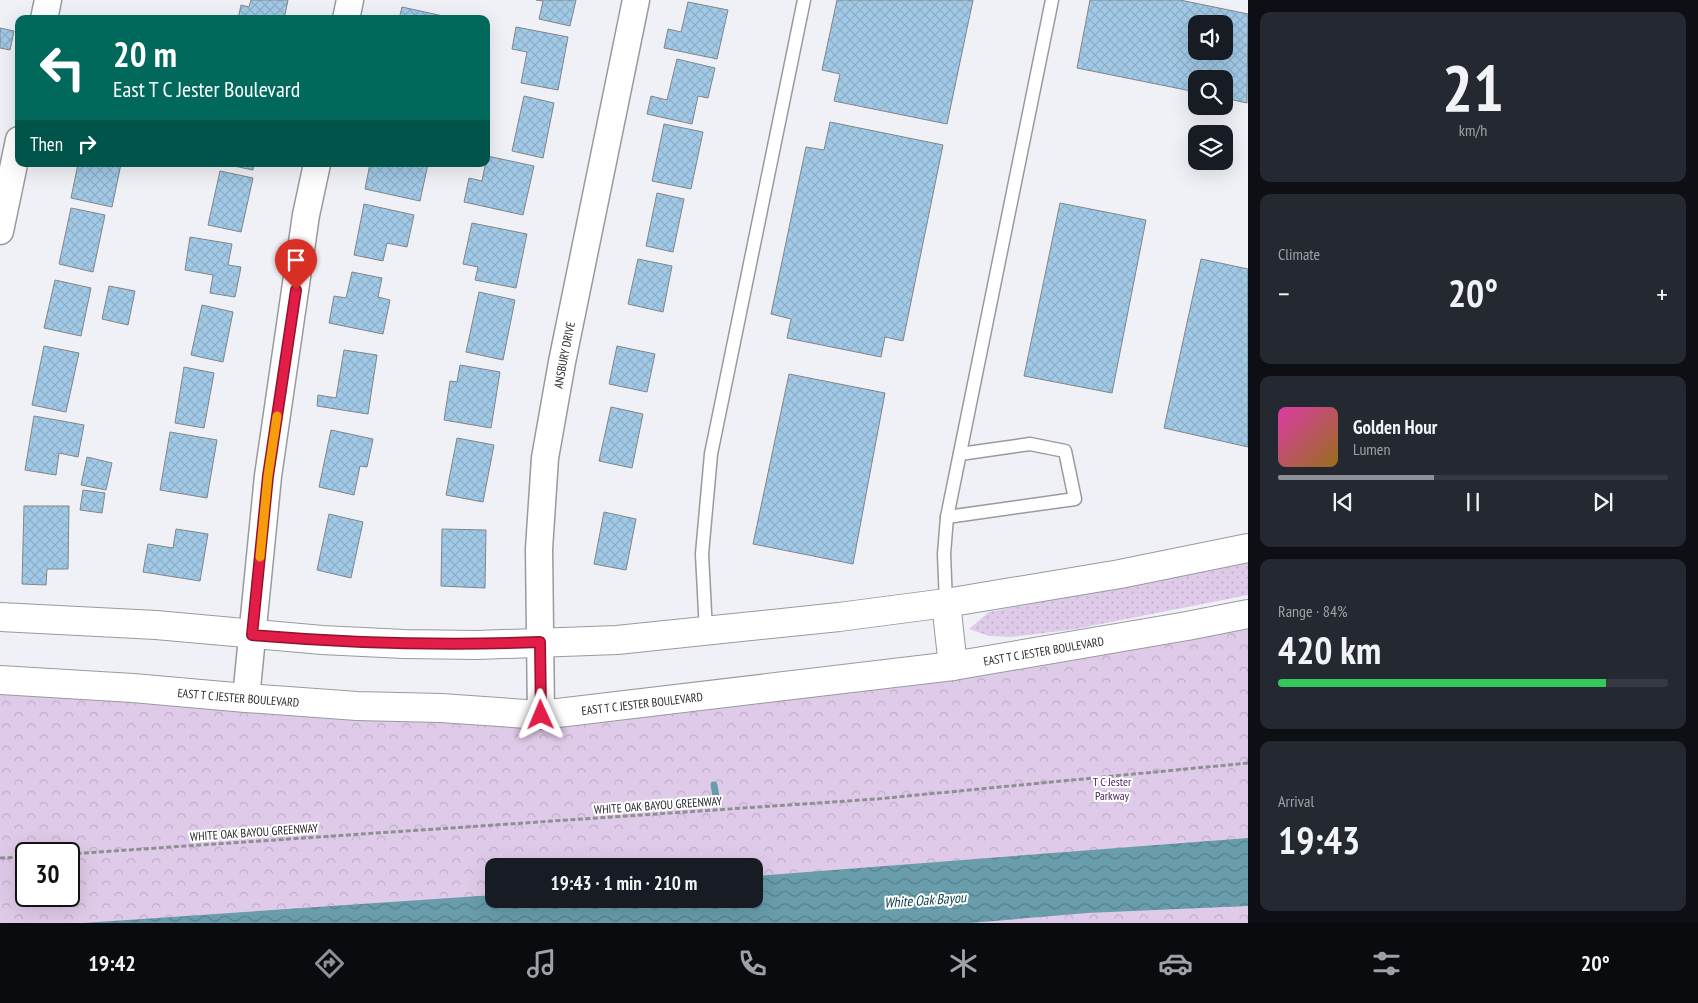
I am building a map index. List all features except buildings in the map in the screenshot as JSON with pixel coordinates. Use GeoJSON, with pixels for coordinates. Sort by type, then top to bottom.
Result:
{"type":"FeatureCollection","features":[{"type":"Feature","properties":{"kind":"street"},"geometry":{"type":"LineString","coordinates":[[45,15],[48,0]]}},
{"type":"Feature","properties":{"kind":"street"},"geometry":{"type":"LineString","coordinates":[[347,15],[350,0]]}},
{"type":"Feature","properties":{"kind":"street","name":"ANSBURY DRIVE"},"geometry":{"type":"LineString","coordinates":[[541,715],[538,549],[545,458],[562,362],[636,0]]}},
{"type":"Feature","properties":{"kind":"street"},"geometry":{"type":"LineString","coordinates":[[0,231],[15,159]]}},
{"type":"Feature","properties":{"kind":"street"},"geometry":{"type":"LineString","coordinates":[[246,698],[268,476],[306,216],[316,167]]}},
{"type":"Feature","properties":{"kind":"street"},"geometry":{"type":"LineString","coordinates":[[0,617],[156,626],[322,640],[413,644],[476,645],[617,640],[706,632],[946,603],[1120,574],[1248,548]]}},
{"type":"Feature","properties":{"kind":"street"},"geometry":{"type":"LineString","coordinates":[[946,603],[953,666]]}},
{"type":"Feature","properties":{"kind":"street","name":"EAST T C JESTER BOULEVARD"},"geometry":{"type":"LineString","coordinates":[[0,680],[134,688],[357,706],[441,708],[541,715],[953,666],[1248,614]]}},
{"type":"Feature","properties":{"kind":"lane"},"geometry":{"type":"LineString","coordinates":[[706,632],[702,554],[711,454],[804,0]]}},
{"type":"Feature","properties":{"kind":"lane"},"geometry":{"type":"LineString","coordinates":[[946,603],[944,554],[947,517],[1052,0]]}},
{"type":"Feature","properties":{"kind":"lane"},"geometry":{"type":"LineString","coordinates":[[947,517],[1075,499],[1065,451],[1030,444],[960,454]]}},
{"type":"Feature","properties":{"kind":"path","name":"WHITE OAK BAYOU GREENWAY"},"geometry":{"type":"LineString","coordinates":[[80,853],[876,799],[1248,763]]}},
{"type":"Feature","properties":{"kind":"path"},"geometry":{"type":"LineString","coordinates":[[0,858],[15,857]]}},
{"type":"Feature","properties":{"kind":"green space"},"geometry":{"type":"Polygon","coordinates":[[[1248,561],[1248,595],[1076,629],[1013,637],[989,636],[969,629],[989,612],[1248,561]]]}},
{"type":"Feature","properties":{"kind":"green space","name":"T C Jester Parkway"},"geometry":{"type":"Polygon","coordinates":[[[1248,624],[1248,923],[0,923],[0,691],[434,718],[1248,624]]]}},
{"type":"Feature","properties":{"kind":"water","name":"White Oak Bayou"},"geometry":{"type":"Polygon","coordinates":[[[1248,838],[1248,906],[1087,913],[970,923],[83,923],[485,896],[485,908],[763,908],[763,875],[1248,838]]]}},
{"type":"Feature","properties":{"kind":"waterway"},"geometry":{"type":"LineString","coordinates":[[714,785],[717,802]]}},
{"type":"Feature","properties":{"kind":"slow traffic"},"geometry":{"type":"LineString","coordinates":[[260,557],[268,476],[277,416]]}},
{"type":"Feature","properties":{"kind":"route"},"geometry":{"type":"LineString","coordinates":[[296,290],[268,476],[252,635],[404,644],[476,645],[540,642],[541,715]]}}]}
